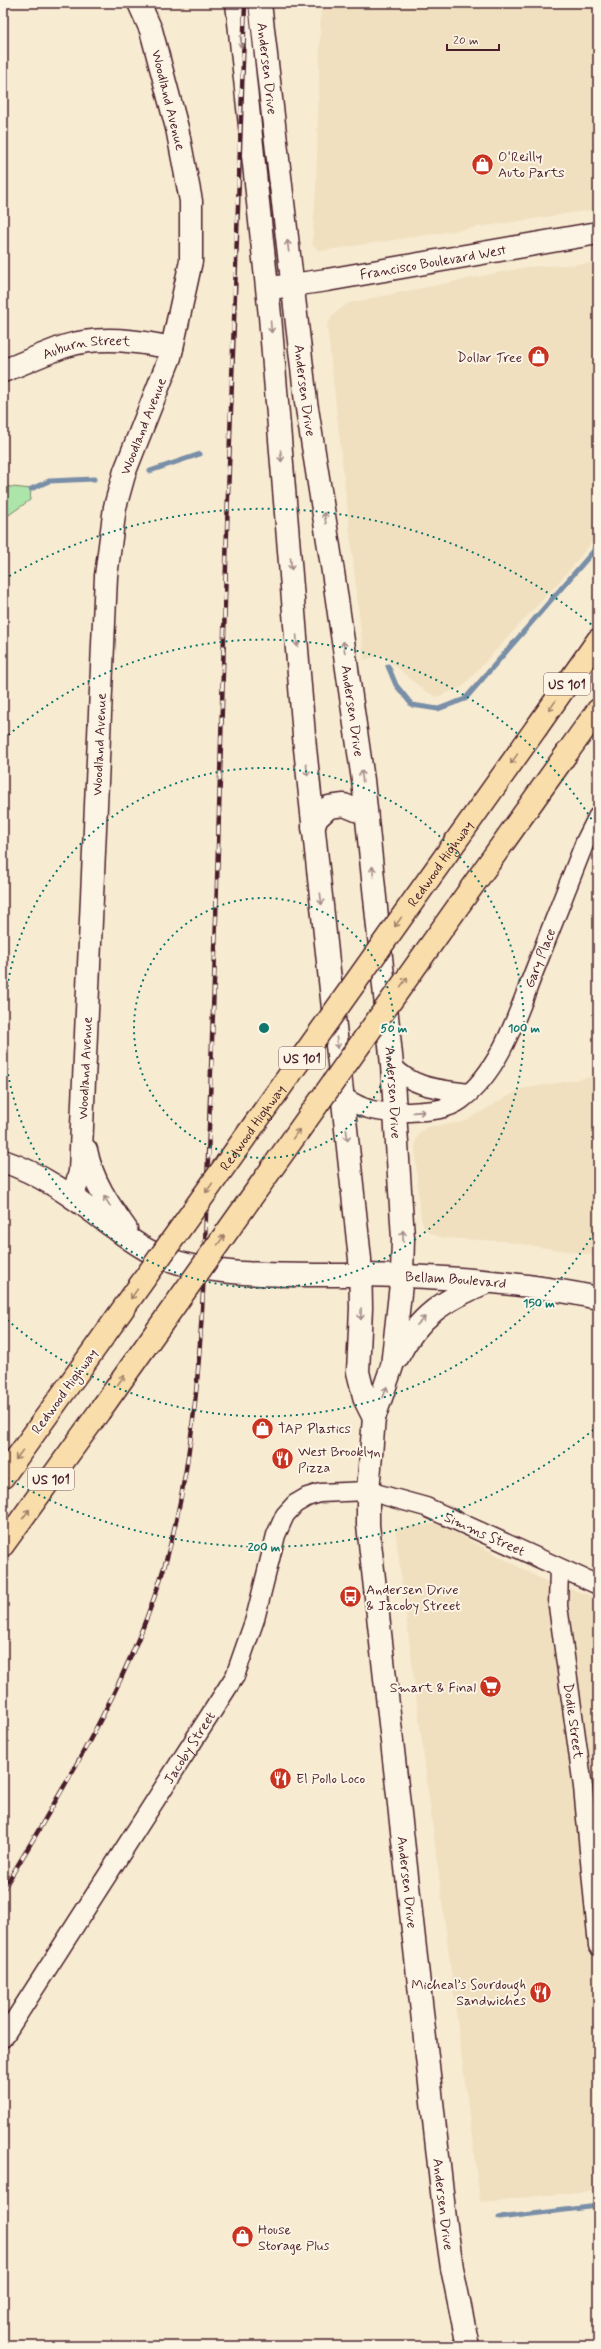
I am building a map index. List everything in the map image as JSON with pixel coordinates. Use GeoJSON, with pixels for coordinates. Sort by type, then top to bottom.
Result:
{"type":"FeatureCollection","features":[{"type":"Feature","properties":{"kind":"highway","name":"Redwood Highway"},"geometry":{"type":"LineString","coordinates":[[3,1477],[598,640]]}},
{"type":"Feature","properties":{"kind":"highway","name":"US 101"},"geometry":{"type":"LineString","coordinates":[[3,1545],[598,710]]}},
{"type":"Feature","properties":{"kind":"highway"},"geometry":{"type":"LineString","coordinates":[[567,753],[598,721]]}},
{"type":"Feature","properties":{"kind":"main road","name":"Woodland Avenue"},"geometry":{"type":"LineString","coordinates":[[73,1196],[80,1172],[106,592],[110,537],[125,471],[172,348],[191,261],[191,201],[177,128],[152,30],[139,3]]}},
{"type":"Feature","properties":{"kind":"main road","name":"Andersen Drive"},"geometry":{"type":"LineString","coordinates":[[237,3],[267,288],[305,748],[361,1275],[358,1372],[365,1400],[374,1418]]}},
{"type":"Feature","properties":{"kind":"main road","name":"Andersen Drive"},"geometry":{"type":"LineString","coordinates":[[260,3],[306,402],[337,599],[366,814],[392,1065],[403,1238],[402,1275],[392,1366],[374,1418],[368,1491],[370,1552],[442,2202],[452,2268],[468,2346]]}},
{"type":"Feature","properties":{"kind":"main road","name":"Francisco Boulevard West"},"geometry":{"type":"LineString","coordinates":[[267,288],[598,233]]}},
{"type":"Feature","properties":{"kind":"main road","name":"Auburn Street"},"geometry":{"type":"LineString","coordinates":[[3,371],[67,346],[97,340],[138,341],[172,348]]}},
{"type":"Feature","properties":{"kind":"main road"},"geometry":{"type":"LineString","coordinates":[[313,828],[317,818],[329,806],[344,805],[366,814]]}},
{"type":"Feature","properties":{"kind":"main road"},"geometry":{"type":"LineString","coordinates":[[81,1129],[89,1164],[95,1179],[110,1206],[138,1245]]}},
{"type":"Feature","properties":{"kind":"main road"},"geometry":{"type":"LineString","coordinates":[[3,1162],[35,1174],[73,1196],[138,1245],[153,1254],[197,1267],[257,1272],[361,1275]]}},
{"type":"Feature","properties":{"kind":"main road","name":"Bellam Boulevard"},"geometry":{"type":"LineString","coordinates":[[361,1275],[402,1275],[491,1281],[547,1288],[598,1298]]}},
{"type":"Feature","properties":{"kind":"main road"},"geometry":{"type":"LineString","coordinates":[[392,1366],[413,1330],[431,1312],[457,1296],[491,1281]]}},
{"type":"Feature","properties":{"kind":"street","name":"Gary Place"},"geometry":{"type":"LineString","coordinates":[[343,1096],[360,1108],[395,1113],[440,1110],[450,1106],[469,1093],[494,1063],[505,1044],[585,842],[598,816]]}},
{"type":"Feature","properties":{"kind":"street"},"geometry":{"type":"LineString","coordinates":[[392,1065],[406,1079],[415,1083],[469,1093]]}},
{"type":"Feature","properties":{"kind":"street","name":"Simms Street"},"geometry":{"type":"LineString","coordinates":[[368,1491],[426,1507],[598,1585]]}},
{"type":"Feature","properties":{"kind":"street","name":"Jacoby Street"},"geometry":{"type":"LineString","coordinates":[[3,2038],[235,1676],[255,1618],[276,1535],[285,1515],[295,1504],[320,1493],[368,1491]]}},
{"type":"Feature","properties":{"kind":"street","name":"Dodie Street"},"geometry":{"type":"LineString","coordinates":[[559,1568],[558,1606],[583,1787],[598,1946]]}},
{"type":"Feature","properties":{"kind":"shaded area"},"geometry":{"type":"Polygon","coordinates":[[[321,3],[598,3],[598,209],[321,251],[312,245],[316,190],[321,3]]]}},
{"type":"Feature","properties":{"kind":"shaded area"},"geometry":{"type":"Polygon","coordinates":[[[598,263],[598,534],[568,572],[462,687],[437,697],[425,691],[382,655],[364,660],[327,325],[333,315],[348,303],[527,267],[598,263]]]}},
{"type":"Feature","properties":{"kind":"shaded area"},"geometry":{"type":"Polygon","coordinates":[[[598,1076],[598,1256],[501,1241],[442,1238],[428,1232],[423,1226],[419,1207],[415,1147],[416,1140],[420,1132],[427,1127],[463,1122],[521,1089],[598,1076]]]}},
{"type":"Feature","properties":{"kind":"shaded area"},"geometry":{"type":"Polygon","coordinates":[[[438,1523],[543,1580],[598,1598],[598,2190],[480,2202],[395,1528],[438,1523]]]}},
{"type":"Feature","properties":{"kind":"green space"},"geometry":{"type":"Polygon","coordinates":[[[3,486],[31,489],[30,500],[3,519],[3,486]]]}},
{"type":"Feature","properties":{"kind":"waterway"},"geometry":{"type":"LineString","coordinates":[[150,471],[200,454]]}},
{"type":"Feature","properties":{"kind":"waterway"},"geometry":{"type":"LineString","coordinates":[[31,489],[49,481],[94,479]]}},
{"type":"Feature","properties":{"kind":"waterway"},"geometry":{"type":"LineString","coordinates":[[388,666],[396,685],[412,705],[438,709],[465,699],[598,546]]}},
{"type":"Feature","properties":{"kind":"waterway"},"geometry":{"type":"LineString","coordinates":[[499,2218],[598,2206]]}},
{"type":"Feature","properties":{"kind":"railway"},"geometry":{"type":"LineString","coordinates":[[3,1890],[73,1771],[116,1689],[135,1648],[152,1605],[166,1561],[184,1483],[190,1443],[199,1364],[206,1208],[232,359],[245,3]]}},
{"type":"Feature","properties":{"kind":"place","name":"O'Reilly Auto Parts"},"geometry":{"type":"Point","coordinates":[482,164]}},
{"type":"Feature","properties":{"kind":"place","name":"Dollar Tree"},"geometry":{"type":"Point","coordinates":[538,357]}},
{"type":"Feature","properties":{"kind":"place","name":"TAP Plastics"},"geometry":{"type":"Point","coordinates":[263,1428]}},
{"type":"Feature","properties":{"kind":"place","name":"West Brooklyn Pizza"},"geometry":{"type":"Point","coordinates":[283,1459]}},
{"type":"Feature","properties":{"kind":"place","name":"Andersen Drive & Jacoby Street"},"geometry":{"type":"Point","coordinates":[350,1597]}},
{"type":"Feature","properties":{"kind":"place","name":"Smart & Final"},"geometry":{"type":"Point","coordinates":[491,1687]}},
{"type":"Feature","properties":{"kind":"place","name":"El Pollo Loco"},"geometry":{"type":"Point","coordinates":[280,1778]}},
{"type":"Feature","properties":{"kind":"place","name":"Micheal’s Sourdough Sandwiches"},"geometry":{"type":"Point","coordinates":[541,1992]}},
{"type":"Feature","properties":{"kind":"place","name":"House Storage Plus"},"geometry":{"type":"Point","coordinates":[242,2237]}}]}
